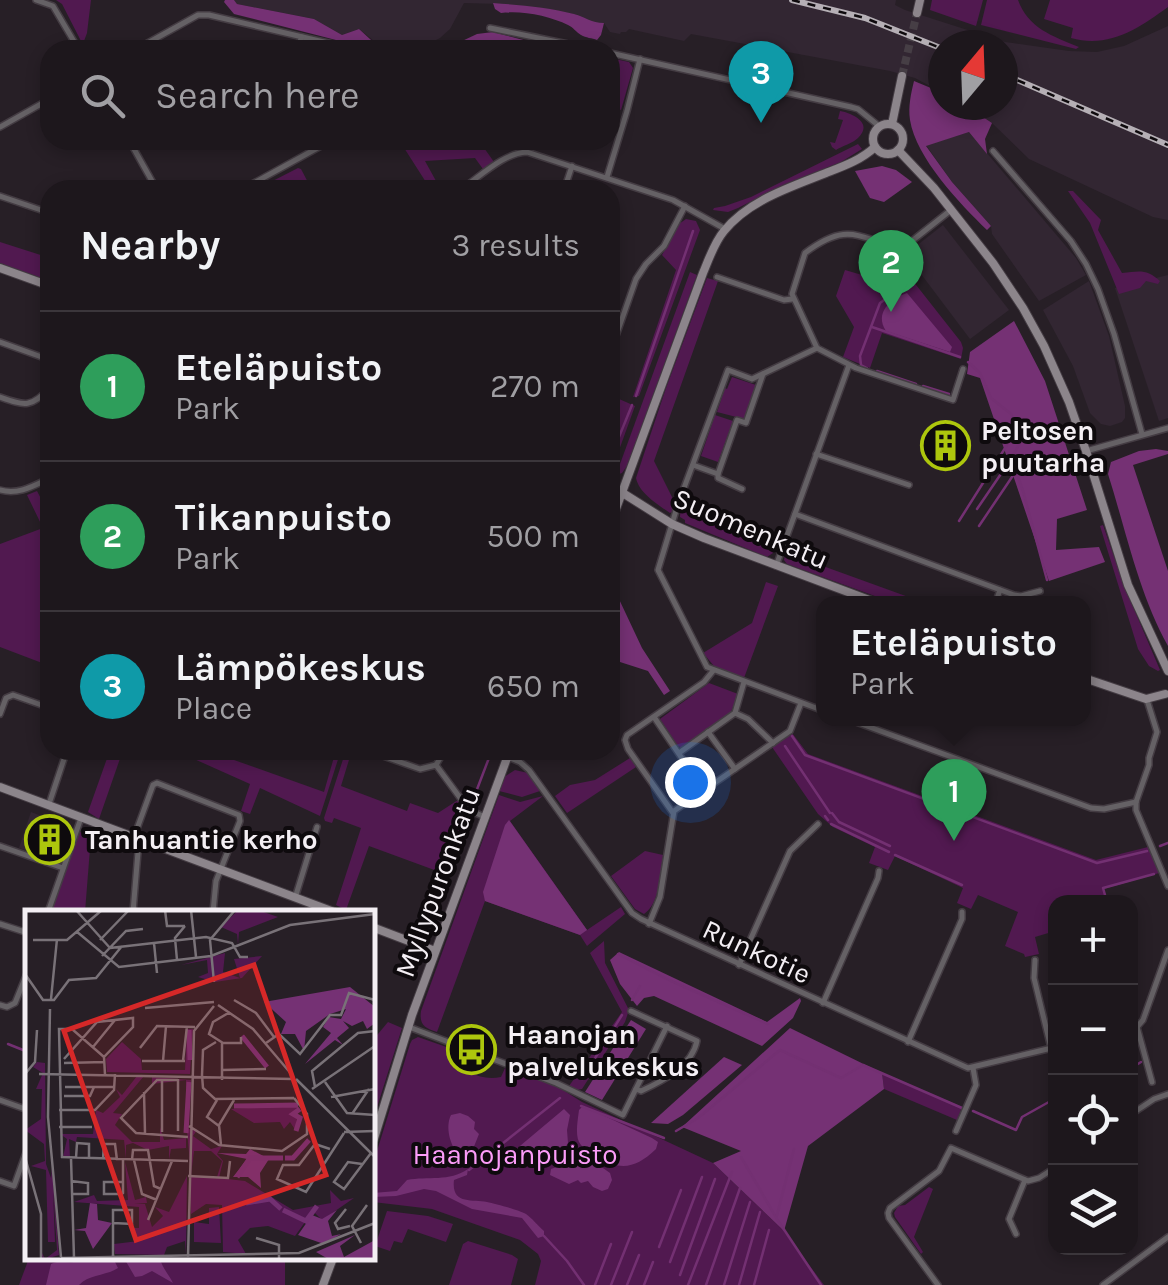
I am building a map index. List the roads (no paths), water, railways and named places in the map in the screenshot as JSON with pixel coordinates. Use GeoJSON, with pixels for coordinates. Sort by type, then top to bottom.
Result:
{"type":"FeatureCollection","features":[{"type":"Feature","properties":{"kind":"street"},"geometry":{"type":"LineString","coordinates":[[36,0],[52,6],[73,40]]}},
{"type":"Feature","properties":{"kind":"street"},"geometry":{"type":"LineString","coordinates":[[917,13],[920,0]]}},
{"type":"Feature","properties":{"kind":"street"},"geometry":{"type":"LineString","coordinates":[[153,40],[198,15],[315,40]]}},
{"type":"Feature","properties":{"kind":"street"},"geometry":{"type":"LineString","coordinates":[[490,28],[552,40]]}},
{"type":"Feature","properties":{"kind":"street"},"geometry":{"type":"LineString","coordinates":[[620,55],[858,109],[879,126],[892,124],[900,129],[903,138],[898,150],[888,154],[875,147],[872,138],[879,126]]}},
{"type":"Feature","properties":{"kind":"street"},"geometry":{"type":"LineString","coordinates":[[620,133],[640,59]]}},
{"type":"Feature","properties":{"kind":"street"},"geometry":{"type":"LineString","coordinates":[[892,124],[902,76]]}},
{"type":"Feature","properties":{"kind":"street"},"geometry":{"type":"LineString","coordinates":[[0,127],[40,105]]}},
{"type":"Feature","properties":{"kind":"street"},"geometry":{"type":"LineString","coordinates":[[620,496],[703,273],[725,229],[764,200],[852,163],[875,147]]}},
{"type":"Feature","properties":{"kind":"street"},"geometry":{"type":"LineString","coordinates":[[137,150],[152,180]]}},
{"type":"Feature","properties":{"kind":"street"},"geometry":{"type":"LineString","coordinates":[[260,180],[314,150]]}},
{"type":"Feature","properties":{"kind":"street"},"geometry":{"type":"LineString","coordinates":[[606,177],[615,150]]}},
{"type":"Feature","properties":{"kind":"street"},"geometry":{"type":"LineString","coordinates":[[898,150],[999,272],[1033,325],[1086,451],[1124,574],[1168,670]]}},
{"type":"Feature","properties":{"kind":"street"},"geometry":{"type":"LineString","coordinates":[[994,151],[1086,264],[1114,334],[1142,434]]}},
{"type":"Feature","properties":{"kind":"street"},"geometry":{"type":"LineString","coordinates":[[475,180],[514,154],[526,152],[615,180]]}},
{"type":"Feature","properties":{"kind":"street"},"geometry":{"type":"LineString","coordinates":[[567,180],[572,166]]}},
{"type":"Feature","properties":{"kind":"street"},"geometry":{"type":"LineString","coordinates":[[620,182],[661,195],[725,229]]}},
{"type":"Feature","properties":{"kind":"street"},"geometry":{"type":"LineString","coordinates":[[0,196],[40,210]]}},
{"type":"Feature","properties":{"kind":"street"},"geometry":{"type":"LineString","coordinates":[[620,325],[636,279],[664,246],[685,206]]}},
{"type":"Feature","properties":{"kind":"street"},"geometry":{"type":"LineString","coordinates":[[951,210],[903,248],[853,233],[835,236],[808,250],[792,299],[817,348],[849,365],[953,400],[964,369]]}},
{"type":"Feature","properties":{"kind":"street"},"geometry":{"type":"LineString","coordinates":[[0,268],[40,282]]}},
{"type":"Feature","properties":{"kind":"street"},"geometry":{"type":"LineString","coordinates":[[718,278],[792,299]]}},
{"type":"Feature","properties":{"kind":"street"},"geometry":{"type":"LineString","coordinates":[[0,342],[40,356]]}},
{"type":"Feature","properties":{"kind":"street"},"geometry":{"type":"LineString","coordinates":[[816,708],[713,670],[704,662],[658,568],[728,370],[752,379],[817,348]]}},
{"type":"Feature","properties":{"kind":"street"},"geometry":{"type":"LineString","coordinates":[[776,566],[849,365]]}},
{"type":"Feature","properties":{"kind":"street"},"geometry":{"type":"LineString","coordinates":[[742,490],[718,478],[718,474],[737,420],[746,423],[763,374]]}},
{"type":"Feature","properties":{"kind":"street"},"geometry":{"type":"LineString","coordinates":[[0,397],[21,405],[40,397]]}},
{"type":"Feature","properties":{"kind":"street"},"geometry":{"type":"LineString","coordinates":[[1086,451],[1168,428]]}},
{"type":"Feature","properties":{"kind":"street"},"geometry":{"type":"LineString","coordinates":[[816,454],[909,485]]}},
{"type":"Feature","properties":{"kind":"street"},"geometry":{"type":"LineString","coordinates":[[693,465],[718,474]]}},
{"type":"Feature","properties":{"kind":"street"},"geometry":{"type":"LineString","coordinates":[[0,490],[22,491],[40,483]]}},
{"type":"Feature","properties":{"kind":"street","name":"Suomenkatu"},"geometry":{"type":"LineString","coordinates":[[622,490],[672,524],[858,596]]}},
{"type":"Feature","properties":{"kind":"street"},"geometry":{"type":"LineString","coordinates":[[795,514],[1000,590],[1021,596],[1040,591]]}},
{"type":"Feature","properties":{"kind":"street"},"geometry":{"type":"LineString","coordinates":[[998,596],[1000,590]]}},
{"type":"Feature","properties":{"kind":"street"},"geometry":{"type":"LineString","coordinates":[[649,924],[660,897],[673,812],[625,744],[627,736],[704,682],[713,670]]}},
{"type":"Feature","properties":{"kind":"street"},"geometry":{"type":"LineString","coordinates":[[1091,680],[1146,699],[1167,692]]}},
{"type":"Feature","properties":{"kind":"street"},"geometry":{"type":"LineString","coordinates":[[679,753],[735,712],[744,682]]}},
{"type":"Feature","properties":{"kind":"street"},"geometry":{"type":"LineString","coordinates":[[0,714],[6,698],[12,695],[40,705]]}},
{"type":"Feature","properties":{"kind":"street"},"geometry":{"type":"LineString","coordinates":[[1146,699],[1157,732],[1136,810],[1168,886]]}},
{"type":"Feature","properties":{"kind":"street"},"geometry":{"type":"LineString","coordinates":[[673,812],[791,730],[802,703]]}},
{"type":"Feature","properties":{"kind":"street"},"geometry":{"type":"LineString","coordinates":[[735,712],[773,743]]}},
{"type":"Feature","properties":{"kind":"street"},"geometry":{"type":"LineString","coordinates":[[654,717],[704,791]]}},
{"type":"Feature","properties":{"kind":"street"},"geometry":{"type":"LineString","coordinates":[[867,726],[1084,806],[1104,809],[1136,802]]}},
{"type":"Feature","properties":{"kind":"street"},"geometry":{"type":"LineString","coordinates":[[708,732],[735,769]]}},
{"type":"Feature","properties":{"kind":"street"},"geometry":{"type":"LineString","coordinates":[[48,806],[64,760]]}},
{"type":"Feature","properties":{"kind":"street"},"geometry":{"type":"LineString","coordinates":[[394,760],[417,768],[428,768],[439,760]]}},
{"type":"Feature","properties":{"kind":"street","name":"Myllypuronkatu"},"geometry":{"type":"LineString","coordinates":[[375,1135],[408,1027],[506,760]]}},
{"type":"Feature","properties":{"kind":"street","name":"Runkotie"},"geometry":{"type":"LineString","coordinates":[[518,760],[530,770],[632,914],[908,1042],[973,1068]]}},
{"type":"Feature","properties":{"kind":"street"},"geometry":{"type":"LineString","coordinates":[[436,765],[469,810],[484,817]]}},
{"type":"Feature","properties":{"kind":"street"},"geometry":{"type":"LineString","coordinates":[[133,910],[138,839],[152,785],[162,783],[239,816],[214,887],[213,910]]}},
{"type":"Feature","properties":{"kind":"street"},"geometry":{"type":"LineString","coordinates":[[0,787],[328,910]]}},
{"type":"Feature","properties":{"kind":"street"},"geometry":{"type":"LineString","coordinates":[[49,910],[80,818]]}},
{"type":"Feature","properties":{"kind":"street"},"geometry":{"type":"LineString","coordinates":[[738,965],[790,852],[818,824]]}},
{"type":"Feature","properties":{"kind":"street"},"geometry":{"type":"LineString","coordinates":[[294,898],[317,827]]}},
{"type":"Feature","properties":{"kind":"street"},"geometry":{"type":"LineString","coordinates":[[0,846],[63,868]]}},
{"type":"Feature","properties":{"kind":"street"},"geometry":{"type":"LineString","coordinates":[[823,1003],[879,872]]}},
{"type":"Feature","properties":{"kind":"street"},"geometry":{"type":"LineString","coordinates":[[908,1042],[962,912]]}},
{"type":"Feature","properties":{"kind":"street"},"geometry":{"type":"LineString","coordinates":[[0,924],[25,933]]}},
{"type":"Feature","properties":{"kind":"street"},"geometry":{"type":"LineString","coordinates":[[375,928],[435,950]]}},
{"type":"Feature","properties":{"kind":"street"},"geometry":{"type":"LineString","coordinates":[[1138,1024],[1168,950]]}},
{"type":"Feature","properties":{"kind":"street"},"geometry":{"type":"LineString","coordinates":[[1035,960],[1034,978],[1048,1029]]}},
{"type":"Feature","properties":{"kind":"street"},"geometry":{"type":"LineString","coordinates":[[0,1005],[12,1006],[25,979]]}},
{"type":"Feature","properties":{"kind":"street"},"geometry":{"type":"LineString","coordinates":[[631,1011],[697,1041],[698,1045],[675,1071],[640,1091],[636,1089]]}},
{"type":"Feature","properties":{"kind":"street"},"geometry":{"type":"LineString","coordinates":[[408,1027],[556,1083],[623,1116],[667,1026]]}},
{"type":"Feature","properties":{"kind":"street"},"geometry":{"type":"LineString","coordinates":[[1138,1040],[1152,1082]]}},
{"type":"Feature","properties":{"kind":"street"},"geometry":{"type":"LineString","coordinates":[[956,1131],[975,1087],[973,1068],[1048,1048]]}},
{"type":"Feature","properties":{"kind":"street"},"geometry":{"type":"LineString","coordinates":[[1138,1110],[1168,1094]]}},
{"type":"Feature","properties":{"kind":"street"},"geometry":{"type":"LineString","coordinates":[[0,1100],[25,1109]]}},
{"type":"Feature","properties":{"kind":"street"},"geometry":{"type":"LineString","coordinates":[[938,1285],[888,1213],[892,1206],[939,1171],[951,1148],[1026,1180],[1036,1180],[1048,1172]]}},
{"type":"Feature","properties":{"kind":"street"},"geometry":{"type":"LineString","coordinates":[[0,1181],[14,1186],[25,1155]]}},
{"type":"Feature","properties":{"kind":"street"},"geometry":{"type":"LineString","coordinates":[[1016,1234],[1009,1219],[1026,1180]]}},
{"type":"Feature","properties":{"kind":"street"},"geometry":{"type":"LineString","coordinates":[[1103,1285],[1168,1237]]}},
{"type":"Feature","properties":{"kind":"street"},"geometry":{"type":"LineString","coordinates":[[322,1285],[332,1260]]}},
{"type":"Feature","properties":{"kind":"waterway"},"geometry":{"type":"LineString","coordinates":[[636,396],[693,231]]}},
{"type":"Feature","properties":{"kind":"waterway"},"geometry":{"type":"LineString","coordinates":[[867,368],[861,365],[860,356],[880,303],[911,281]]}},
{"type":"Feature","properties":{"kind":"waterway"},"geometry":{"type":"LineString","coordinates":[[872,327],[960,357]]}},
{"type":"Feature","properties":{"kind":"waterway"},"geometry":{"type":"LineString","coordinates":[[968,362],[980,373],[991,398],[1011,414],[1017,427],[1020,443],[1013,463],[1047,580]]}},
{"type":"Feature","properties":{"kind":"waterway"},"geometry":{"type":"LineString","coordinates":[[877,371],[916,384]]}},
{"type":"Feature","properties":{"kind":"waterway"},"geometry":{"type":"LineString","coordinates":[[923,386],[949,394]]}},
{"type":"Feature","properties":{"kind":"waterway"},"geometry":{"type":"LineString","coordinates":[[620,434],[632,405]]}},
{"type":"Feature","properties":{"kind":"waterway"},"geometry":{"type":"LineString","coordinates":[[959,521],[1007,445]]}},
{"type":"Feature","properties":{"kind":"waterway"},"geometry":{"type":"LineString","coordinates":[[977,509],[1007,465]]}},
{"type":"Feature","properties":{"kind":"waterway"},"geometry":{"type":"LineString","coordinates":[[979,526],[1014,474]]}},
{"type":"Feature","properties":{"kind":"waterway"},"geometry":{"type":"LineString","coordinates":[[792,736],[805,755],[1097,863],[1147,851]]}},
{"type":"Feature","properties":{"kind":"waterway"},"geometry":{"type":"LineString","coordinates":[[785,746],[830,813]]}},
{"type":"Feature","properties":{"kind":"waterway"},"geometry":{"type":"LineString","coordinates":[[476,792],[488,760]]}},
{"type":"Feature","properties":{"kind":"waterway"},"geometry":{"type":"LineString","coordinates":[[832,813],[839,822],[890,846]]}},
{"type":"Feature","properties":{"kind":"waterway"},"geometry":{"type":"LineString","coordinates":[[825,816],[828,820]]}},
{"type":"Feature","properties":{"kind":"waterway"},"geometry":{"type":"LineString","coordinates":[[831,824],[889,852]]}},
{"type":"Feature","properties":{"kind":"waterway"},"geometry":{"type":"LineString","coordinates":[[1160,846],[1168,843]]}},
{"type":"Feature","properties":{"kind":"waterway"},"geometry":{"type":"LineString","coordinates":[[895,855],[962,885]]}},
{"type":"Feature","properties":{"kind":"waterway"},"geometry":{"type":"LineString","coordinates":[[1105,895],[1103,888],[1154,874]]}},
{"type":"Feature","properties":{"kind":"waterway"},"geometry":{"type":"LineString","coordinates":[[618,954],[768,1024]]}},
{"type":"Feature","properties":{"kind":"waterway"},"geometry":{"type":"LineString","coordinates":[[632,1000],[640,986]]}},
{"type":"Feature","properties":{"kind":"waterway"},"geometry":{"type":"LineString","coordinates":[[582,1079],[622,1015]]}},
{"type":"Feature","properties":{"kind":"waterway"},"geometry":{"type":"LineString","coordinates":[[8,1044],[25,1051]]}},
{"type":"Feature","properties":{"kind":"waterway"},"geometry":{"type":"LineString","coordinates":[[676,1131],[698,1118],[780,1050],[841,1078],[863,1065],[962,1108]]}},
{"type":"Feature","properties":{"kind":"waterway"},"geometry":{"type":"LineString","coordinates":[[469,1170],[560,1098]]}},
{"type":"Feature","properties":{"kind":"waterway"},"geometry":{"type":"LineString","coordinates":[[973,1111],[1016,1130],[1022,1117],[1048,1102]]}},
{"type":"Feature","properties":{"kind":"waterway"},"geometry":{"type":"LineString","coordinates":[[581,1106],[664,1138]]}},
{"type":"Feature","properties":{"kind":"waterway"},"geometry":{"type":"LineString","coordinates":[[777,1215],[794,1149]]}},
{"type":"Feature","properties":{"kind":"waterway"},"geometry":{"type":"LineString","coordinates":[[741,1157],[821,1285]]}},
{"type":"Feature","properties":{"kind":"waterway"},"geometry":{"type":"LineString","coordinates":[[688,1285],[732,1172]]}},
{"type":"Feature","properties":{"kind":"waterway"},"geometry":{"type":"LineString","coordinates":[[670,1262],[702,1177]]}},
{"type":"Feature","properties":{"kind":"waterway"},"geometry":{"type":"LineString","coordinates":[[680,1275],[715,1179]]}},
{"type":"Feature","properties":{"kind":"waterway"},"geometry":{"type":"LineString","coordinates":[[706,1285],[740,1188]]}},
{"type":"Feature","properties":{"kind":"waterway"},"geometry":{"type":"LineString","coordinates":[[659,1247],[681,1190]]}},
{"type":"Feature","properties":{"kind":"waterway"},"geometry":{"type":"LineString","coordinates":[[724,1285],[750,1202]]}},
{"type":"Feature","properties":{"kind":"waterway"},"geometry":{"type":"LineString","coordinates":[[739,1285],[760,1212]]}},
{"type":"Feature","properties":{"kind":"waterway"},"geometry":{"type":"LineString","coordinates":[[754,1285],[769,1230]]}},
{"type":"Feature","properties":{"kind":"waterway"},"geometry":{"type":"LineString","coordinates":[[611,1285],[632,1232]]}},
{"type":"Feature","properties":{"kind":"waterway"},"geometry":{"type":"LineString","coordinates":[[544,1236],[584,1285]]}},
{"type":"Feature","properties":{"kind":"waterway"},"geometry":{"type":"LineString","coordinates":[[595,1285],[611,1244]]}},
{"type":"Feature","properties":{"kind":"waterway"},"geometry":{"type":"LineString","coordinates":[[627,1285],[639,1255]]}},
{"type":"Feature","properties":{"kind":"waterway"},"geometry":{"type":"LineString","coordinates":[[644,1285],[653,1262]]}},
{"type":"Feature","properties":{"kind":"tunnel"},"geometry":{"type":"LineString","coordinates":[[902,76],[917,13]]}},
{"type":"Feature","properties":{"kind":"railway"},"geometry":{"type":"LineString","coordinates":[[792,0],[865,18],[928,43]]}},
{"type":"Feature","properties":{"kind":"railway"},"geometry":{"type":"LineString","coordinates":[[1018,80],[1168,145]]}},
{"type":"Feature","properties":{"kind":"place","name":"Lämpökeskus"},"geometry":{"type":"Point","coordinates":[761,123]}},
{"type":"Feature","properties":{"kind":"place","name":"Tikanpuisto"},"geometry":{"type":"Point","coordinates":[891,312]}},
{"type":"Feature","properties":{"kind":"place","name":"Peltosen puutarha"},"geometry":{"type":"Point","coordinates":[946,446]}},
{"type":"Feature","properties":{"kind":"place","name":"Tanhuantie kerho"},"geometry":{"type":"Point","coordinates":[50,839]}},
{"type":"Feature","properties":{"kind":"place","name":"Eteläpuisto"},"geometry":{"type":"Point","coordinates":[954,841]}},
{"type":"Feature","properties":{"kind":"place","name":"Haanojan palvelukeskus"},"geometry":{"type":"Point","coordinates":[472,1050]}},
{"type":"Feature","properties":{"kind":"park label","name":"Haanojanpuisto"},"geometry":{"type":"Point","coordinates":[515,1154]}}]}
